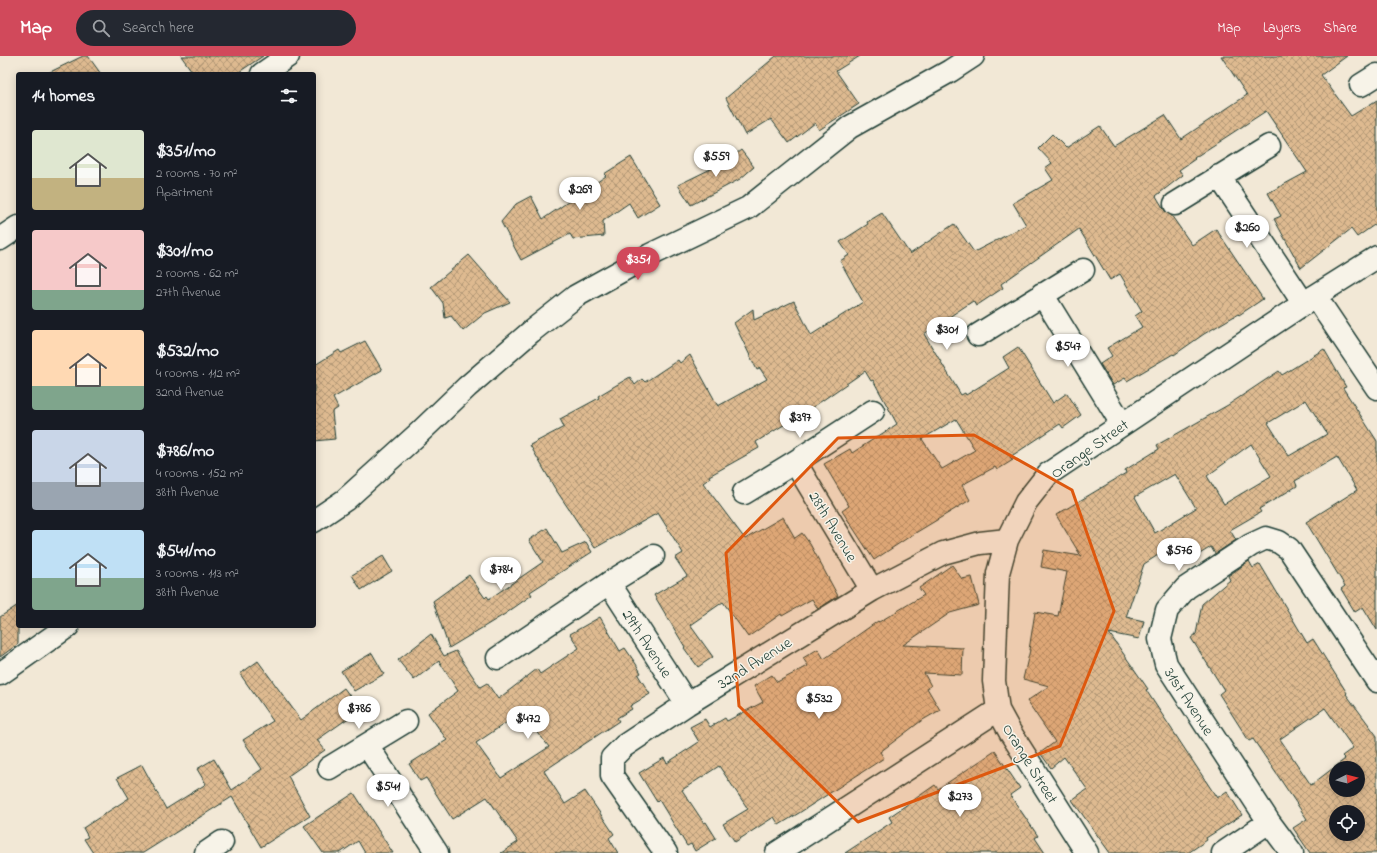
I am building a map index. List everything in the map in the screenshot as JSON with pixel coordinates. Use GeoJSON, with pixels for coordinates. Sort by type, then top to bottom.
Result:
{"type":"FeatureCollection","features":[{"type":"Feature","properties":{"kind":"street"},"geometry":{"type":"LineString","coordinates":[[265,72],[288,56]]}},
{"type":"Feature","properties":{"kind":"street"},"geometry":{"type":"LineString","coordinates":[[316,520],[344,500],[418,434],[467,387],[533,330],[576,296],[650,255],[748,208],[850,126],[950,71],[973,56]]}},
{"type":"Feature","properties":{"kind":"street"},"geometry":{"type":"LineString","coordinates":[[1175,204],[1269,146]]}},
{"type":"Feature","properties":{"kind":"street"},"geometry":{"type":"LineString","coordinates":[[1219,176],[1377,388]]}},
{"type":"Feature","properties":{"kind":"street"},"geometry":{"type":"LineString","coordinates":[[0,239],[16,228]]}},
{"type":"Feature","properties":{"kind":"street","name":"Orange Street"},"geometry":{"type":"LineString","coordinates":[[1080,850],[998,710],[994,681],[998,573],[1007,540],[1026,502],[1048,474],[1377,257]]}},
{"type":"Feature","properties":{"kind":"street"},"geometry":{"type":"LineString","coordinates":[[978,335],[1083,270]]}},
{"type":"Feature","properties":{"kind":"street"},"geometry":{"type":"LineString","coordinates":[[1042,294],[1122,424]]}},
{"type":"Feature","properties":{"kind":"street"},"geometry":{"type":"LineString","coordinates":[[744,493],[874,411]]}},
{"type":"Feature","properties":{"kind":"street","name":"28th Avenue"},"geometry":{"type":"LineString","coordinates":[[795,462],[872,590]]}},
{"type":"Feature","properties":{"kind":"street","name":"31st Avenue"},"geometry":{"type":"LineString","coordinates":[[1292,853],[1269,822],[1166,664],[1160,639],[1167,610],[1186,588],[1251,545],[1266,538],[1279,542],[1289,549],[1377,681]]}},
{"type":"Feature","properties":{"kind":"street","name":"32nd Avenue"},"geometry":{"type":"LineString","coordinates":[[666,853],[612,776],[612,758],[624,746],[687,704],[872,590],[943,553],[980,543],[1007,540]]}},
{"type":"Feature","properties":{"kind":"street"},"geometry":{"type":"LineString","coordinates":[[498,658],[609,583],[653,556]]}},
{"type":"Feature","properties":{"kind":"street","name":"29th Avenue"},"geometry":{"type":"LineString","coordinates":[[609,583],[687,704]]}},
{"type":"Feature","properties":{"kind":"street"},"geometry":{"type":"LineString","coordinates":[[0,674],[65,628]]}},
{"type":"Feature","properties":{"kind":"street"},"geometry":{"type":"LineString","coordinates":[[777,853],[998,710]]}},
{"type":"Feature","properties":{"kind":"street"},"geometry":{"type":"LineString","coordinates":[[330,768],[406,720]]}},
{"type":"Feature","properties":{"kind":"street"},"geometry":{"type":"LineString","coordinates":[[367,745],[438,853]]}},
{"type":"Feature","properties":{"kind":"street"},"geometry":{"type":"LineString","coordinates":[[1223,853],[1269,822]]}},
{"type":"Feature","properties":{"kind":"highlighted area"},"geometry":{"type":"Polygon","coordinates":[[[974,435],[1072,490],[1114,611],[1060,746],[858,822],[739,706],[726,553],[838,438],[974,435]]]}},
{"type":"Feature","properties":{"kind":"building"},"geometry":{"type":"Polygon","coordinates":[[[83,56],[88,56],[100,72],[50,72],[83,56]]]}},
{"type":"Feature","properties":{"kind":"building"},"geometry":{"type":"Polygon","coordinates":[[[181,56],[263,56],[239,72],[193,72],[181,56]]]}},
{"type":"Feature","properties":{"kind":"building"},"geometry":{"type":"Polygon","coordinates":[[[776,56],[860,56],[836,71],[859,104],[819,130],[815,123],[789,143],[771,119],[745,135],[726,98],[776,56]]]}},
{"type":"Feature","properties":{"kind":"building"},"geometry":{"type":"Polygon","coordinates":[[[1221,56],[1347,56],[1321,75],[1351,116],[1377,100],[1377,223],[1357,237],[1351,229],[1301,268],[1274,219],[1281,216],[1268,193],[1307,172],[1266,111],[1194,158],[1195,159],[1179,170],[1183,175],[1156,196],[1165,211],[1171,215],[1192,245],[1216,229],[1263,299],[1239,315],[1238,314],[1204,334],[1174,355],[1173,354],[1127,381],[1125,378],[1113,385],[1100,364],[1112,356],[1107,348],[1142,327],[1135,316],[1142,311],[1120,274],[1110,280],[1079,229],[1001,284],[1003,288],[976,306],[973,301],[924,334],[961,395],[965,393],[966,395],[1009,368],[1003,357],[1018,347],[1053,403],[1067,393],[1081,415],[1063,428],[1060,424],[1010,457],[1013,460],[997,470],[995,467],[962,485],[970,500],[874,560],[842,511],[849,506],[824,464],[850,449],[852,453],[897,424],[873,380],[871,381],[865,371],[813,407],[756,442],[759,448],[709,476],[710,478],[703,483],[745,539],[783,517],[795,538],[802,533],[810,544],[838,596],[818,609],[812,599],[782,616],[781,614],[748,637],[723,602],[690,625],[713,657],[698,667],[684,648],[685,647],[654,595],[687,576],[675,558],[683,553],[658,513],[595,548],[554,487],[530,445],[564,427],[560,419],[599,398],[598,396],[630,377],[635,385],[642,379],[645,382],[678,360],[680,363],[690,355],[718,406],[767,379],[759,367],[757,370],[734,323],[753,309],[754,320],[794,301],[811,335],[863,302],[840,261],[849,255],[840,242],[882,213],[910,254],[954,224],[974,252],[1026,225],[1013,203],[1053,180],[1045,168],[1052,163],[1038,148],[1052,134],[1066,148],[1100,126],[1114,146],[1165,115],[1181,139],[1247,95],[1221,56]],[[956,419],[922,439],[942,469],[975,450],[956,419]]]}},
{"type":"Feature","properties":{"kind":"building"},"geometry":{"type":"Polygon","coordinates":[[[741,150],[754,167],[740,179],[691,205],[678,185],[727,161],[741,150]]]}},
{"type":"Feature","properties":{"kind":"building"},"geometry":{"type":"Polygon","coordinates":[[[631,157],[660,204],[638,218],[629,203],[603,221],[604,236],[573,239],[570,234],[521,260],[501,222],[516,204],[531,196],[543,219],[606,176],[604,174],[631,157]]]}},
{"type":"Feature","properties":{"kind":"building"},"geometry":{"type":"Polygon","coordinates":[[[469,255],[510,302],[485,313],[463,331],[451,316],[445,318],[443,303],[431,287],[469,255]]]}},
{"type":"Feature","properties":{"kind":"building"},"geometry":{"type":"Polygon","coordinates":[[[365,341],[382,370],[333,398],[338,408],[332,412],[335,439],[316,441],[316,364],[339,350],[341,353],[365,341]]]}},
{"type":"Feature","properties":{"kind":"building"},"geometry":{"type":"Polygon","coordinates":[[[1324,349],[1346,387],[1343,388],[1377,441],[1377,630],[1363,607],[1355,612],[1341,589],[1345,586],[1306,522],[1357,490],[1337,457],[1295,481],[1297,486],[1259,509],[1261,512],[1230,530],[1236,540],[1215,554],[1211,547],[1177,568],[1166,550],[1144,564],[1126,617],[1144,621],[1139,639],[1109,633],[1148,689],[1146,690],[1217,798],[1227,791],[1242,815],[1206,838],[1207,840],[1188,853],[1110,853],[1072,800],[1087,789],[1064,757],[1051,768],[1040,753],[1055,742],[1027,701],[1049,686],[1023,679],[1030,650],[1035,612],[1058,616],[1067,572],[1041,567],[1044,550],[1081,556],[1056,515],[1126,473],[1125,470],[1159,449],[1157,445],[1228,405],[1279,371],[1282,375],[1324,349]],[[1306,400],[1268,423],[1289,456],[1327,434],[1306,400]],[[1251,444],[1207,476],[1224,504],[1271,476],[1251,444]],[[1175,474],[1135,497],[1155,533],[1196,508],[1175,474]]]}},
{"type":"Feature","properties":{"kind":"building"},"geometry":{"type":"Polygon","coordinates":[[[547,528],[562,553],[586,542],[592,552],[530,592],[532,595],[505,614],[449,648],[433,601],[469,575],[485,598],[487,596],[489,599],[543,562],[529,540],[547,528]]]}},
{"type":"Feature","properties":{"kind":"building"},"geometry":{"type":"Polygon","coordinates":[[[383,556],[392,571],[361,590],[352,575],[383,556]]]}},
{"type":"Feature","properties":{"kind":"building"},"geometry":{"type":"Polygon","coordinates":[[[1249,561],[1253,568],[1260,564],[1307,643],[1313,639],[1347,693],[1346,694],[1377,736],[1377,853],[1310,853],[1293,828],[1307,819],[1253,739],[1249,741],[1219,694],[1224,690],[1191,638],[1196,634],[1202,604],[1230,580],[1228,576],[1249,561]],[[1325,708],[1280,739],[1311,785],[1329,771],[1329,797],[1365,797],[1365,761],[1342,761],[1345,759],[1342,756],[1353,748],[1325,708]]]}},
{"type":"Feature","properties":{"kind":"building"},"geometry":{"type":"Polygon","coordinates":[[[952,565],[962,579],[972,577],[979,605],[950,613],[903,645],[963,648],[962,675],[924,673],[931,686],[927,688],[940,710],[921,721],[880,752],[884,758],[799,813],[779,825],[774,817],[735,842],[723,824],[748,809],[719,766],[682,790],[716,838],[695,851],[691,844],[687,846],[659,800],[657,802],[639,773],[664,758],[667,763],[699,742],[690,727],[705,719],[710,727],[725,718],[727,721],[763,702],[754,686],[772,675],[777,682],[808,666],[803,658],[818,649],[824,659],[878,621],[879,622],[924,595],[919,588],[952,565]]]}},
{"type":"Feature","properties":{"kind":"building"},"geometry":{"type":"Polygon","coordinates":[[[16,606],[18,644],[0,657],[0,617],[16,606]]]}},
{"type":"Feature","properties":{"kind":"building"},"geometry":{"type":"Polygon","coordinates":[[[600,617],[620,651],[625,648],[636,664],[641,673],[638,675],[650,694],[630,706],[632,709],[617,718],[619,721],[544,771],[565,804],[585,791],[614,834],[609,838],[618,853],[501,853],[518,842],[487,797],[452,819],[426,778],[420,781],[409,764],[447,740],[428,713],[458,691],[439,661],[414,680],[398,660],[431,634],[444,656],[456,651],[480,687],[487,683],[498,699],[537,669],[540,674],[579,648],[570,634],[600,617]],[[522,712],[476,743],[501,778],[549,747],[522,712]]]}},
{"type":"Feature","properties":{"kind":"building"},"geometry":{"type":"Polygon","coordinates":[[[372,653],[384,674],[354,691],[341,671],[372,653]]]}},
{"type":"Feature","properties":{"kind":"building"},"geometry":{"type":"Polygon","coordinates":[[[258,661],[301,720],[344,688],[360,710],[317,740],[325,750],[288,776],[310,816],[261,847],[232,797],[143,853],[93,853],[84,839],[88,837],[83,828],[129,798],[117,778],[142,765],[166,809],[206,784],[197,769],[214,759],[232,790],[262,769],[243,740],[273,721],[240,674],[258,661]]]}},
{"type":"Feature","properties":{"kind":"building"},"geometry":{"type":"Polygon","coordinates":[[[995,751],[1020,788],[1010,795],[1038,836],[1035,838],[1045,853],[845,853],[892,822],[889,817],[935,785],[938,789],[995,751]]]}},
{"type":"Feature","properties":{"kind":"building"},"geometry":{"type":"Polygon","coordinates":[[[354,793],[393,853],[365,853],[358,841],[340,853],[323,853],[304,826],[354,793]]]}}]}
